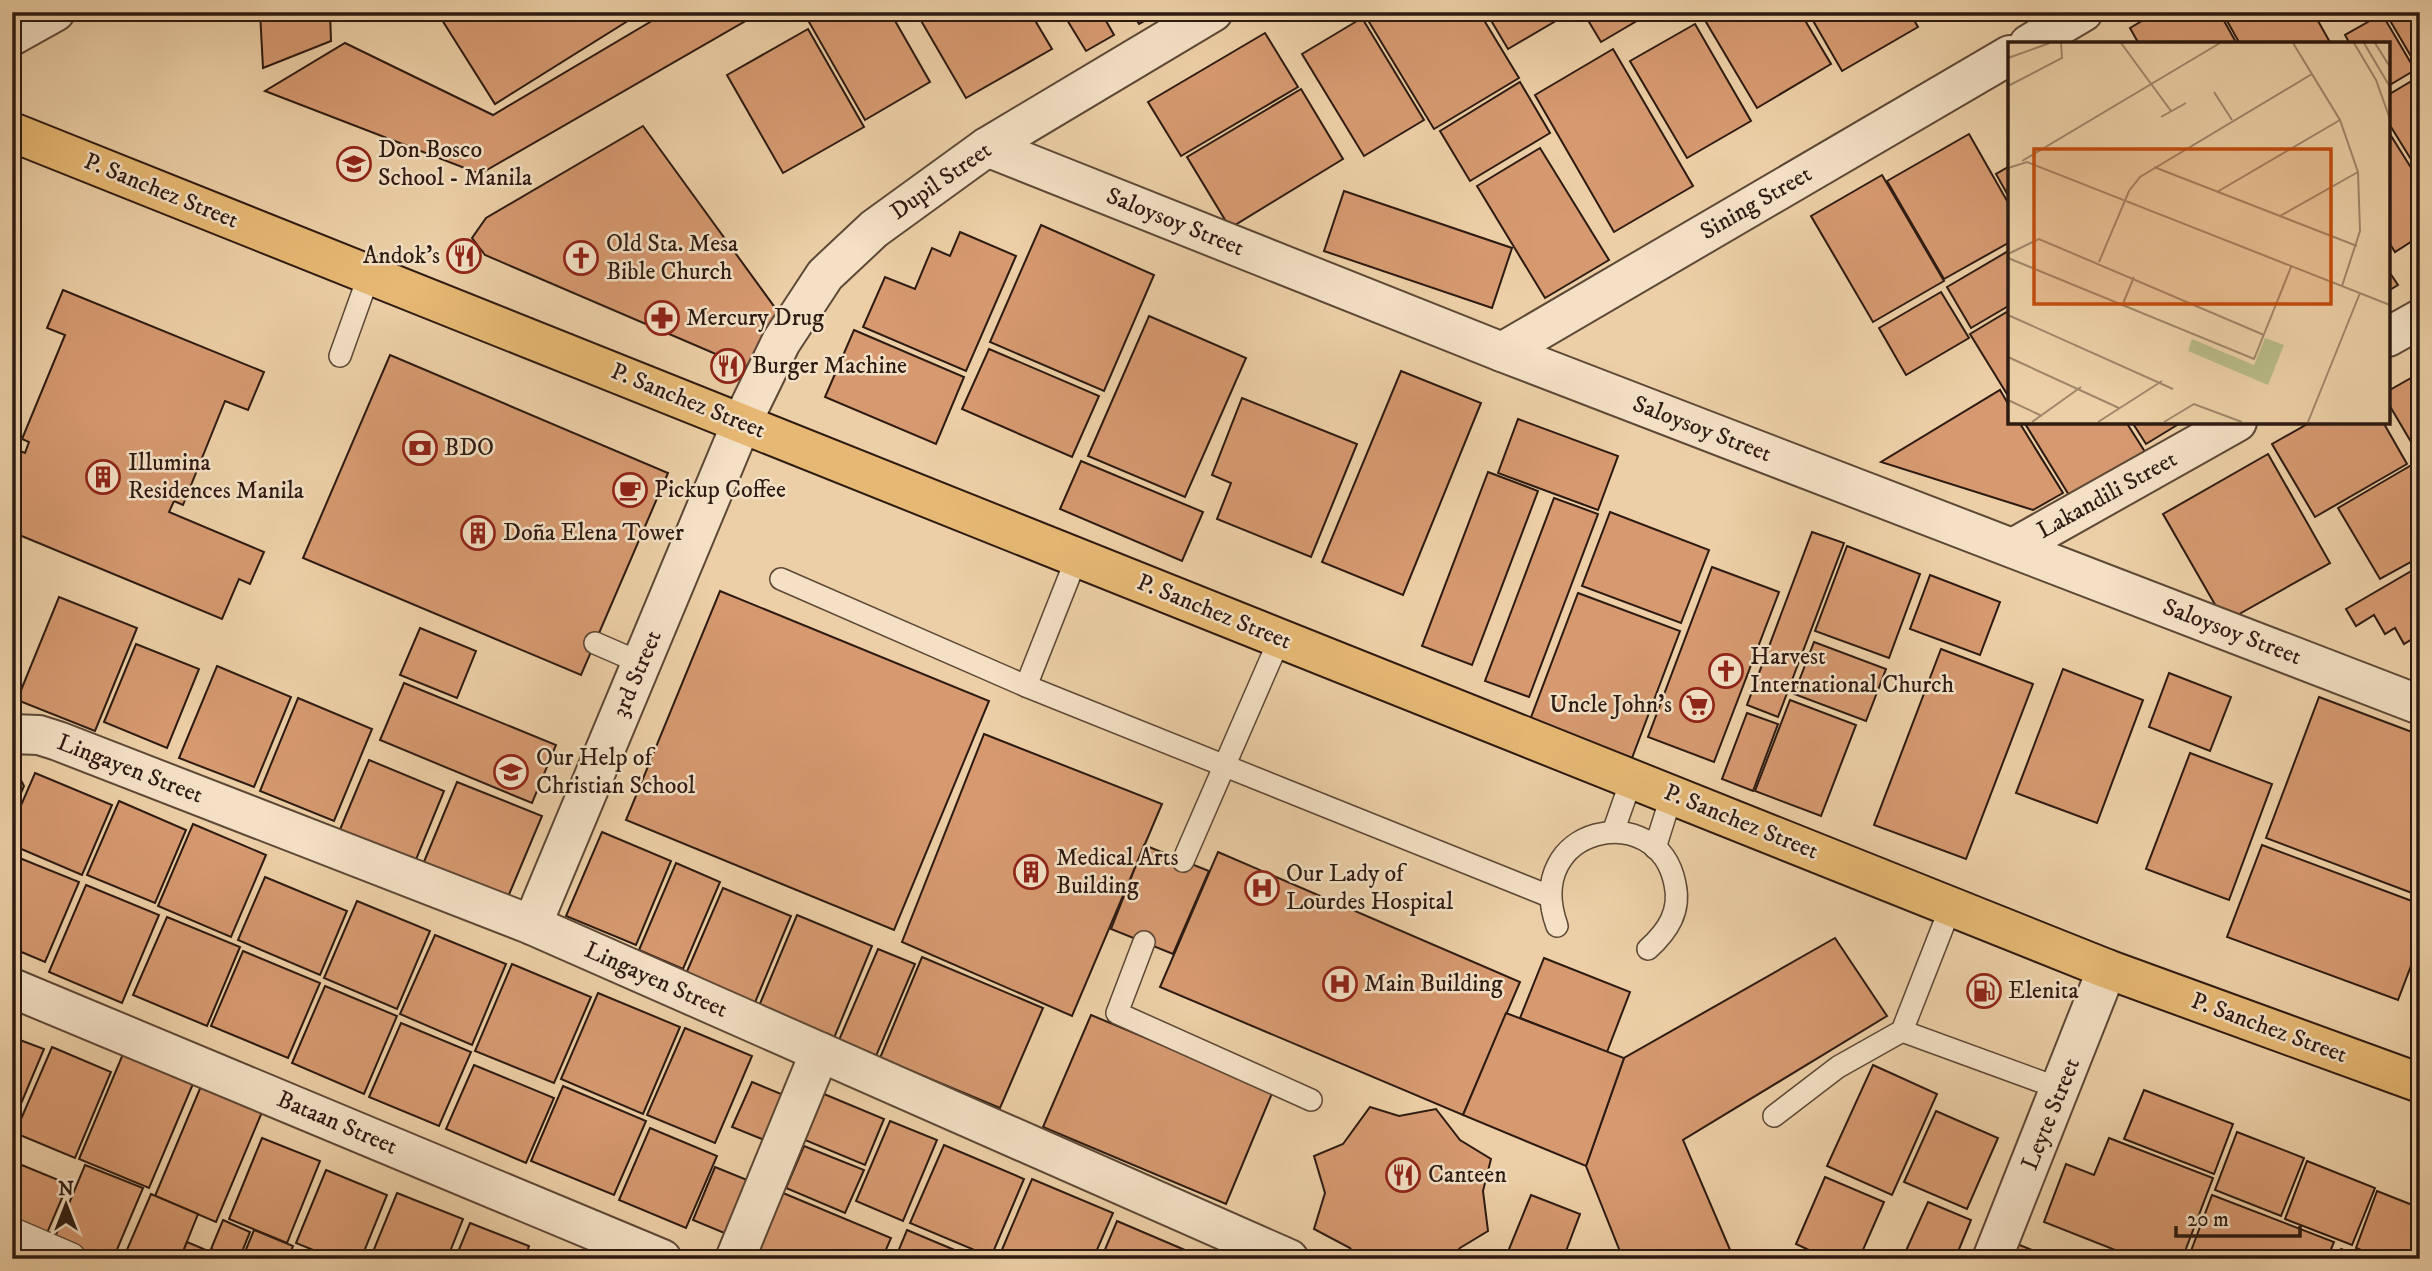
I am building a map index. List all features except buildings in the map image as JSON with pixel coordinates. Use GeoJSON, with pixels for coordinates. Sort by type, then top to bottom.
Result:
{"type":"FeatureCollection","features":[{"type":"Feature","properties":{"kind":"main road","name":"P. Sanchez Street"},"geometry":{"type":"LineString","coordinates":[[12,132],[2107,969],[2420,1083]]}},
{"type":"Feature","properties":{"kind":"street","name":"Dupil Street"},"geometry":{"type":"LineString","coordinates":[[742,422],[781,342],[825,275],[874,229],[987,147],[1213,12]]}},
{"type":"Feature","properties":{"kind":"street"},"geometry":{"type":"LineString","coordinates":[[2032,42],[2083,12]]}},
{"type":"Feature","properties":{"kind":"street"},"geometry":{"type":"LineString","coordinates":[[12,37],[52,13]]}},
{"type":"Feature","properties":{"kind":"street","name":"Sining Street"},"geometry":{"type":"LineString","coordinates":[[1502,352],[2008,56]]}},
{"type":"Feature","properties":{"kind":"street","name":"Saloysoy Street"},"geometry":{"type":"LineString","coordinates":[[987,147],[1502,352],[2420,705]]}},
{"type":"Feature","properties":{"kind":"street"},"geometry":{"type":"LineString","coordinates":[[2390,336],[2420,319]]}},
{"type":"Feature","properties":{"kind":"street","name":"3rd Street"},"geometry":{"type":"LineString","coordinates":[[532,925],[742,422]]}},
{"type":"Feature","properties":{"kind":"street","name":"Lakandili Street"},"geometry":{"type":"LineString","coordinates":[[2012,548],[2233,424]]}},
{"type":"Feature","properties":{"kind":"street","name":"Lingayen Street"},"geometry":{"type":"LineString","coordinates":[[12,734],[39,735],[58,741],[532,925],[1289,1259]]}},
{"type":"Feature","properties":{"kind":"street","name":"Leyte Street"},"geometry":{"type":"LineString","coordinates":[[1992,1259],[2107,969]]}},
{"type":"Feature","properties":{"kind":"street","name":"Bataan Street"},"geometry":{"type":"LineString","coordinates":[[12,988],[662,1259]]}},
{"type":"Feature","properties":{"kind":"street"},"geometry":{"type":"LineString","coordinates":[[735,1259],[820,1052]]}},
{"type":"Feature","properties":{"kind":"street"},"geometry":{"type":"LineString","coordinates":[[12,1234],[70,1259]]}},
{"type":"Feature","properties":{"kind":"lane"},"geometry":{"type":"LineString","coordinates":[[341,356],[369,275]]}},
{"type":"Feature","properties":{"kind":"lane"},"geometry":{"type":"LineString","coordinates":[[1026,686],[1077,556]]}},
{"type":"Feature","properties":{"kind":"lane"},"geometry":{"type":"LineString","coordinates":[[781,579],[1026,686],[1549,896]]}},
{"type":"Feature","properties":{"kind":"lane"},"geometry":{"type":"LineString","coordinates":[[1183,861],[1280,638]]}},
{"type":"Feature","properties":{"kind":"lane"},"geometry":{"type":"LineString","coordinates":[[595,643],[641,663]]}},
{"type":"Feature","properties":{"kind":"lane"},"geometry":{"type":"LineString","coordinates":[[1613,832],[1632,778]]}},
{"type":"Feature","properties":{"kind":"lane"},"geometry":{"type":"LineString","coordinates":[[1655,848],[1672,794]]}},
{"type":"Feature","properties":{"kind":"lane"},"geometry":{"type":"LineString","coordinates":[[1557,926],[1549,896],[1551,881],[1563,856],[1585,839],[1613,832],[1635,836],[1655,848],[1666,860],[1677,891],[1676,908],[1670,924],[1661,937],[1648,948]]}},
{"type":"Feature","properties":{"kind":"lane"},"geometry":{"type":"LineString","coordinates":[[1774,1116],[1838,1067],[1902,1031],[1951,906]]}},
{"type":"Feature","properties":{"kind":"lane"},"geometry":{"type":"LineString","coordinates":[[1144,942],[1117,1013],[1311,1100]]}},
{"type":"Feature","properties":{"kind":"lane"},"geometry":{"type":"LineString","coordinates":[[1902,1031],[2061,1089]]}},
{"type":"Feature","properties":{"kind":"place","name":"Don Bosco School - Manila"},"geometry":{"type":"Point","coordinates":[354,164]}},
{"type":"Feature","properties":{"kind":"place","name":"Andok's"},"geometry":{"type":"Point","coordinates":[464,256]}},
{"type":"Feature","properties":{"kind":"place","name":"Old Sta. Mesa Bible Church"},"geometry":{"type":"Point","coordinates":[581,258]}},
{"type":"Feature","properties":{"kind":"place","name":"Mercury Drug"},"geometry":{"type":"Point","coordinates":[662,318]}},
{"type":"Feature","properties":{"kind":"place","name":"Burger Machine"},"geometry":{"type":"Point","coordinates":[728,366]}},
{"type":"Feature","properties":{"kind":"place","name":"BDO"},"geometry":{"type":"Point","coordinates":[420,448]}},
{"type":"Feature","properties":{"kind":"place","name":"Illumina Residences Manila"},"geometry":{"type":"Point","coordinates":[103,477]}},
{"type":"Feature","properties":{"kind":"place","name":"Pickup Coffee"},"geometry":{"type":"Point","coordinates":[630,490]}},
{"type":"Feature","properties":{"kind":"place","name":"Doña Elena Tower"},"geometry":{"type":"Point","coordinates":[478,533]}},
{"type":"Feature","properties":{"kind":"place","name":"Harvest International Church"},"geometry":{"type":"Point","coordinates":[1726,671]}},
{"type":"Feature","properties":{"kind":"place","name":"Uncle John's"},"geometry":{"type":"Point","coordinates":[1697,705]}},
{"type":"Feature","properties":{"kind":"place","name":"Our Help of Christian School"},"geometry":{"type":"Point","coordinates":[511,772]}},
{"type":"Feature","properties":{"kind":"place","name":"Medical Arts Building"},"geometry":{"type":"Point","coordinates":[1031,872]}},
{"type":"Feature","properties":{"kind":"place","name":"Our Lady of Lourdes Hospital"},"geometry":{"type":"Point","coordinates":[1262,888]}},
{"type":"Feature","properties":{"kind":"place","name":"Main Building"},"geometry":{"type":"Point","coordinates":[1340,984]}},
{"type":"Feature","properties":{"kind":"place","name":"Elenita"},"geometry":{"type":"Point","coordinates":[1984,991]}},
{"type":"Feature","properties":{"kind":"place","name":"Canteen"},"geometry":{"type":"Point","coordinates":[1403,1175]}}]}
